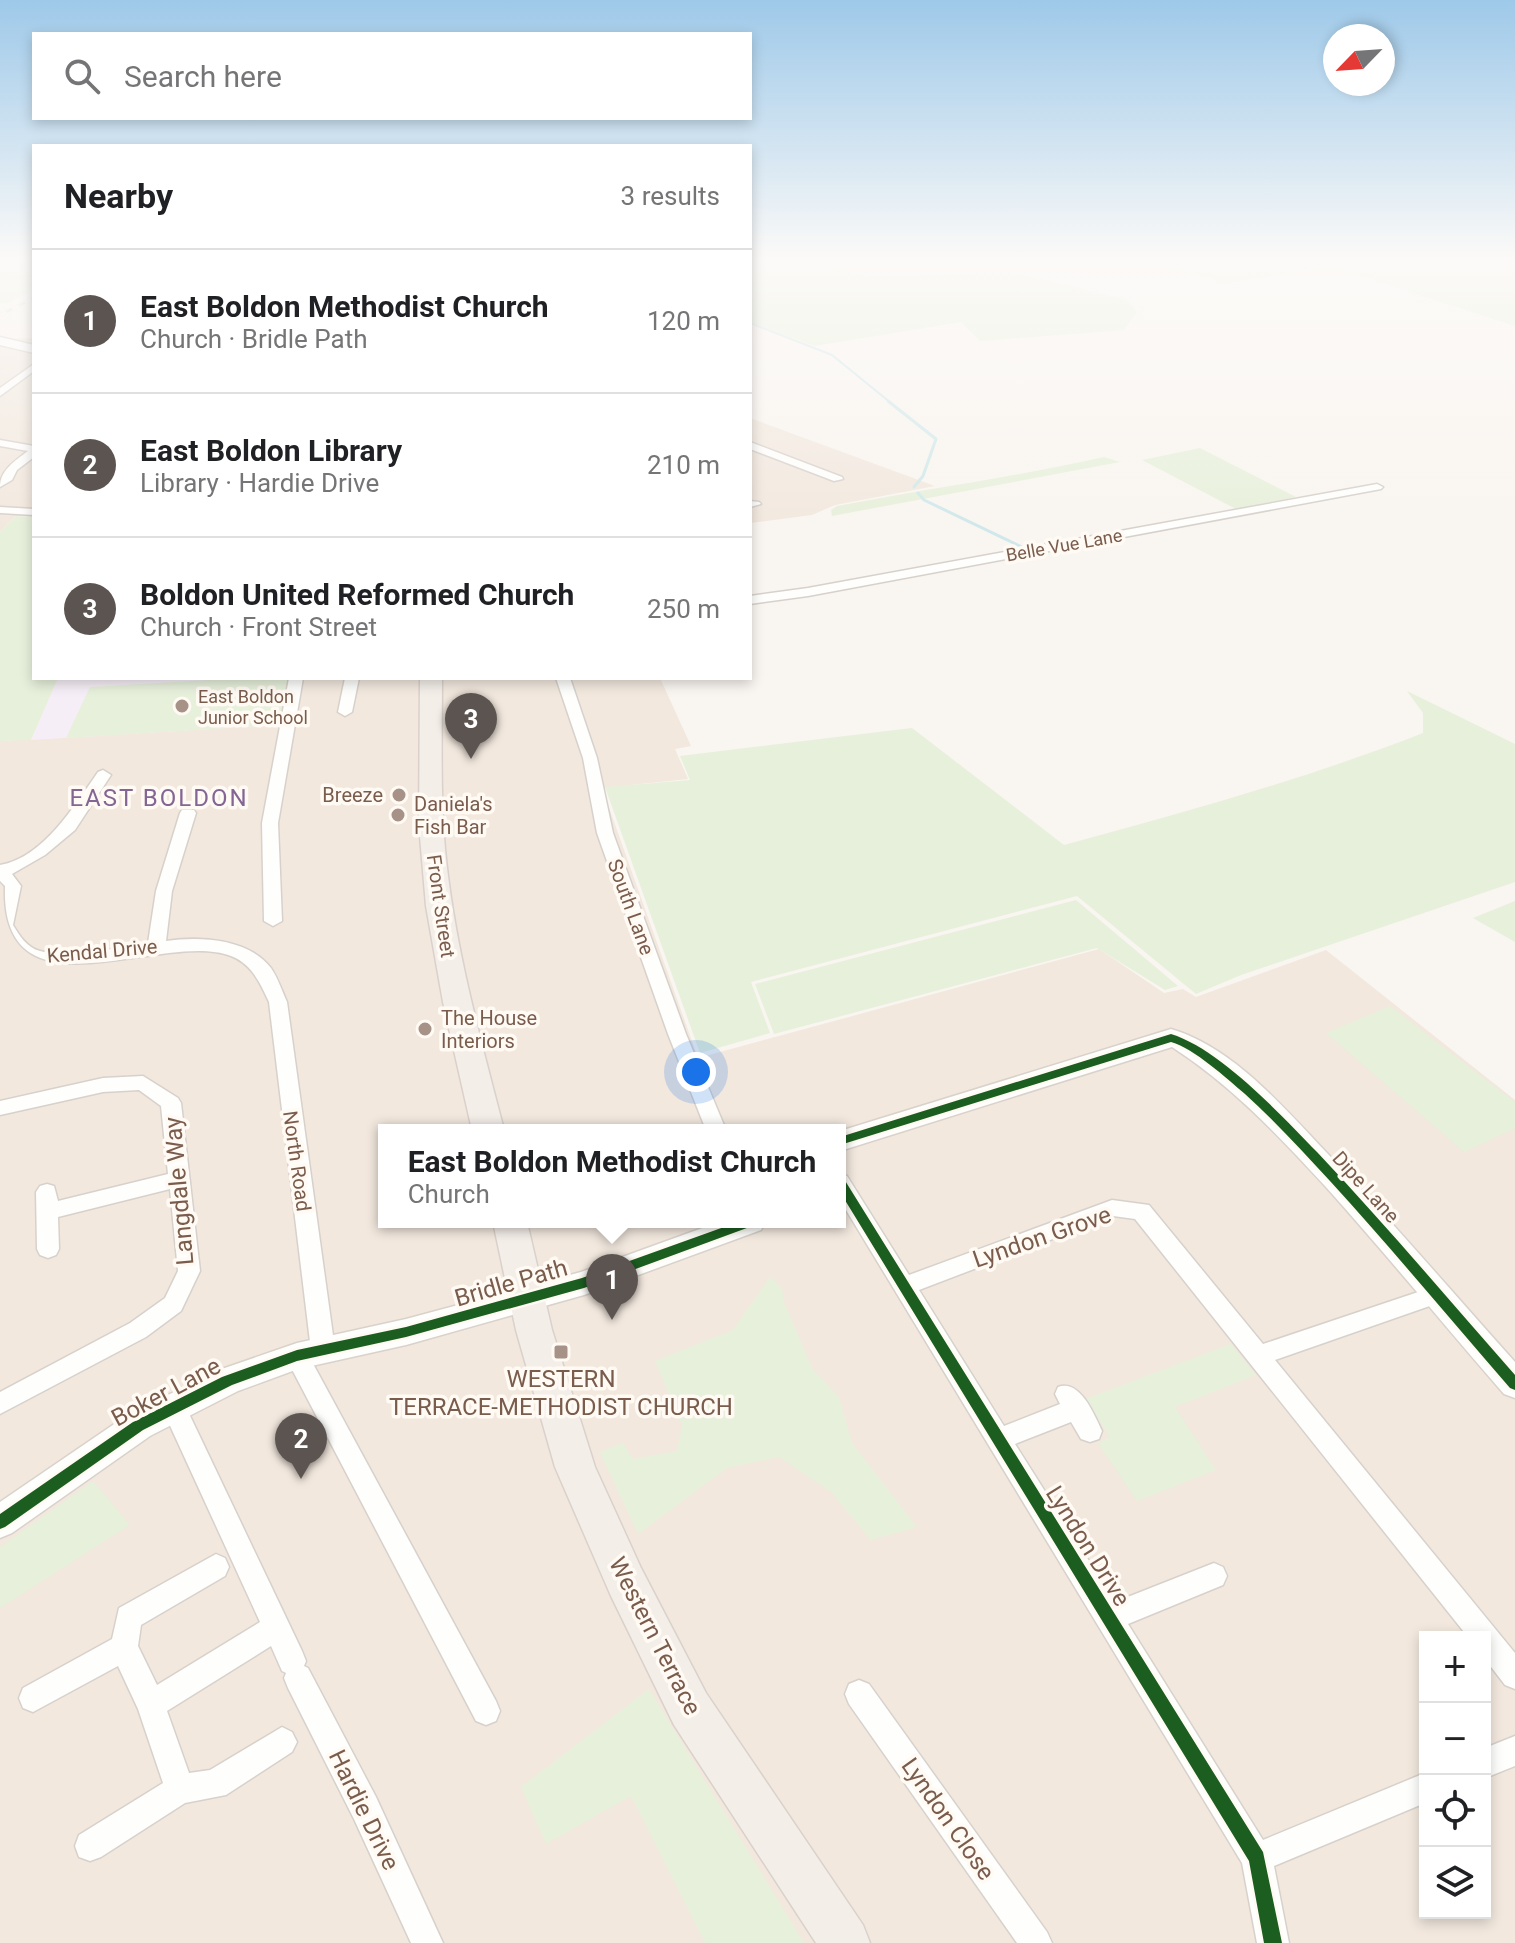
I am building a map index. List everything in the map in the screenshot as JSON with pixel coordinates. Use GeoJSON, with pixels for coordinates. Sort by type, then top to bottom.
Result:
{"type":"FeatureCollection","features":[{"type":"Feature","properties":{"kind":"main road","name":"Front Street"},"geometry":{"type":"LineString","coordinates":[[431,680],[430,790],[434,872],[454,986],[487,1124]]}},
{"type":"Feature","properties":{"kind":"main road"},"geometry":{"type":"LineString","coordinates":[[511,1228],[526,1300]]}},
{"type":"Feature","properties":{"kind":"main road","name":"Western Terrace"},"geometry":{"type":"LineString","coordinates":[[526,1300],[575,1467],[626,1582],[690,1709],[845,1943]]}},
{"type":"Feature","properties":{"kind":"street"},"geometry":{"type":"LineString","coordinates":[[0,393],[32,369]]}},
{"type":"Feature","properties":{"kind":"street"},"geometry":{"type":"LineString","coordinates":[[17,381],[32,385]]}},
{"type":"Feature","properties":{"kind":"street"},"geometry":{"type":"LineString","coordinates":[[0,443],[32,450]]}},
{"type":"Feature","properties":{"kind":"street"},"geometry":{"type":"LineString","coordinates":[[752,446],[838,479]]}},
{"type":"Feature","properties":{"kind":"street"},"geometry":{"type":"LineString","coordinates":[[0,484],[8,478],[12,468],[32,452]]}},
{"type":"Feature","properties":{"kind":"street","name":"Belle Vue Lane"},"geometry":{"type":"LineString","coordinates":[[752,600],[1377,487]]}},
{"type":"Feature","properties":{"kind":"street"},"geometry":{"type":"LineString","coordinates":[[0,510],[32,512]]}},
{"type":"Feature","properties":{"kind":"street"},"geometry":{"type":"LineString","coordinates":[[273,921],[270,823],[296,680]]}},
{"type":"Feature","properties":{"kind":"street"},"geometry":{"type":"LineString","coordinates":[[345,712],[352,680]]}},
{"type":"Feature","properties":{"kind":"street","name":"South Lane"},"geometry":{"type":"LineString","coordinates":[[564,680],[590,758],[605,833],[677,1034],[714,1124]]}},
{"type":"Feature","properties":{"kind":"street"},"geometry":{"type":"LineString","coordinates":[[2,871],[39,852],[69,827],[103,775]]}},
{"type":"Feature","properties":{"kind":"street"},"geometry":{"type":"LineString","coordinates":[[156,947],[164,891],[188,813]]}},
{"type":"Feature","properties":{"kind":"street","name":"Kendal Drive"},"geometry":{"type":"LineString","coordinates":[[2,871],[13,886],[4,925],[8,947],[38,957],[62,958],[189,943],[227,948],[243,955],[266,975]]}},
{"type":"Feature","properties":{"kind":"street","name":"North Road"},"geometry":{"type":"LineString","coordinates":[[266,975],[278,1002],[310,1353]]}},
{"type":"Feature","properties":{"kind":"street","name":"Dipe Lane"},"geometry":{"type":"LineString","coordinates":[[846,1139],[1171,1038],[1191,1047],[1234,1077],[1290,1130],[1366,1211],[1515,1384]]}},
{"type":"Feature","properties":{"kind":"street","name":"Langdale Way"},"geometry":{"type":"LineString","coordinates":[[0,1108],[103,1085],[143,1083],[171,1103],[189,1271],[173,1304],[138,1330],[0,1404]]}},
{"type":"Feature","properties":{"kind":"street"},"geometry":{"type":"LineString","coordinates":[[48,1249],[47,1202],[179,1179]]}},
{"type":"Feature","properties":{"kind":"street","name":"Lyndon Drive"},"geometry":{"type":"LineString","coordinates":[[846,1192],[1257,1858],[1273,1943]]}},
{"type":"Feature","properties":{"kind":"street","name":"Lyndon Grove"},"geometry":{"type":"LineString","coordinates":[[904,1286],[1112,1208],[1141,1211],[1480,1631]]}},
{"type":"Feature","properties":{"kind":"street","name":"Bridle Path"},"geometry":{"type":"LineString","coordinates":[[310,1353],[406,1332],[526,1300],[595,1279],[735,1228]]}},
{"type":"Feature","properties":{"kind":"street"},"geometry":{"type":"LineString","coordinates":[[1258,1356],[1436,1295]]}},
{"type":"Feature","properties":{"kind":"street"},"geometry":{"type":"LineString","coordinates":[[310,1353],[486,1711]]}},
{"type":"Feature","properties":{"kind":"street","name":"Boker Lane"},"geometry":{"type":"LineString","coordinates":[[0,1522],[87,1460],[173,1406],[227,1381],[310,1353]]}},
{"type":"Feature","properties":{"kind":"street"},"geometry":{"type":"LineString","coordinates":[[998,1439],[1071,1402],[1090,1431]]}},
{"type":"Feature","properties":{"kind":"street","name":"Hardie Drive"},"geometry":{"type":"LineString","coordinates":[[173,1406],[295,1670],[365,1808],[427,1943]]}},
{"type":"Feature","properties":{"kind":"street"},"geometry":{"type":"LineString","coordinates":[[180,1789],[151,1705],[124,1647],[129,1617],[216,1567]]}},
{"type":"Feature","properties":{"kind":"street","name":"Lyndon Drive"},"geometry":{"type":"LineString","coordinates":[[1109,1618],[1214,1576]]}},
{"type":"Feature","properties":{"kind":"street"},"geometry":{"type":"LineString","coordinates":[[151,1705],[276,1627]]}},
{"type":"Feature","properties":{"kind":"street","name":"Lyndon Grove"},"geometry":{"type":"LineString","coordinates":[[1491,1645],[1515,1675]]}},
{"type":"Feature","properties":{"kind":"street"},"geometry":{"type":"LineString","coordinates":[[33,1698],[124,1647]]}},
{"type":"Feature","properties":{"kind":"street","name":"Lyndon Close"},"geometry":{"type":"LineString","coordinates":[[859,1694],[1036,1943]]}},
{"type":"Feature","properties":{"kind":"street"},"geometry":{"type":"LineString","coordinates":[[90,1846],[180,1789],[215,1784],[282,1742]]}},
{"type":"Feature","properties":{"kind":"street"},"geometry":{"type":"LineString","coordinates":[[1491,1761],[1515,1751]]}},
{"type":"Feature","properties":{"kind":"street"},"geometry":{"type":"LineString","coordinates":[[1257,1858],[1419,1790]]}},
{"type":"Feature","properties":{"kind":"shaded area"},"geometry":{"type":"Polygon","coordinates":[[[0,349],[32,349],[32,517],[16,516],[0,532],[0,349]]]}},
{"type":"Feature","properties":{"kind":"shaded area"},"geometry":{"type":"Polygon","coordinates":[[[752,419],[935,486],[835,505],[812,515],[752,523],[752,419]]]}},
{"type":"Feature","properties":{"kind":"shaded area","name":"East Boldon Junior School"},"geometry":{"type":"Polygon","coordinates":[[[57,680],[289,680],[278,725],[31,740],[57,680]]]}},
{"type":"Feature","properties":{"kind":"shaded area"},"geometry":{"type":"Polygon","coordinates":[[[288,680],[661,680],[691,746],[675,749],[688,779],[602,788],[698,1058],[1099,949],[1164,993],[1183,989],[1196,997],[1326,950],[1515,1100],[1515,1943],[0,1943],[0,741],[277,725],[288,680]]]}},
{"type":"Feature","properties":{"kind":"green space"},"geometry":{"type":"Polygon","coordinates":[[[1200,448],[1296,497],[1236,509],[1142,460],[1200,448]]]}},
{"type":"Feature","properties":{"kind":"green space"},"geometry":{"type":"Polygon","coordinates":[[[1104,457],[1120,462],[832,516],[831,510],[837,506],[1104,457]]]}},
{"type":"Feature","properties":{"kind":"green space"},"geometry":{"type":"Polygon","coordinates":[[[16,516],[32,517],[32,680],[57,680],[31,740],[0,741],[0,532],[16,516]]]}},
{"type":"Feature","properties":{"kind":"green space","name":"East Boldon Junior School"},"geometry":{"type":"Polygon","coordinates":[[[211,680],[289,680],[278,725],[66,738],[90,687],[211,680]]]}},
{"type":"Feature","properties":{"kind":"green space"},"geometry":{"type":"Polygon","coordinates":[[[1407,691],[1515,744],[1515,882],[1241,975],[1196,994],[1077,896],[751,982],[770,1033],[700,1053],[605,787],[690,780],[680,756],[912,728],[1064,845],[1290,780],[1423,733],[1423,713],[1407,691]]]}},
{"type":"Feature","properties":{"kind":"green space"},"geometry":{"type":"Polygon","coordinates":[[[1076,900],[1178,986],[1165,990],[1097,948],[774,1034],[755,984],[1076,900]]]}},
{"type":"Feature","properties":{"kind":"green space"},"geometry":{"type":"Polygon","coordinates":[[[1515,901],[1515,942],[1473,918],[1515,901]]]}},
{"type":"Feature","properties":{"kind":"green space"},"geometry":{"type":"Polygon","coordinates":[[[1390,1006],[1515,1102],[1515,1128],[1464,1152],[1326,1033],[1390,1006]]]}},
{"type":"Feature","properties":{"kind":"green space"},"geometry":{"type":"Polygon","coordinates":[[[770,1277],[782,1288],[784,1302],[813,1370],[839,1397],[852,1443],[917,1527],[871,1540],[831,1492],[779,1457],[727,1468],[638,1534],[600,1452],[623,1443],[633,1459],[677,1451],[682,1425],[655,1361],[733,1330],[770,1277]]]}},
{"type":"Feature","properties":{"kind":"green space"},"geometry":{"type":"Polygon","coordinates":[[[1231,1344],[1256,1375],[1175,1407],[1216,1470],[1137,1501],[1098,1443],[1110,1437],[1085,1399],[1231,1344]]]}},
{"type":"Feature","properties":{"kind":"green space"},"geometry":{"type":"Polygon","coordinates":[[[93,1481],[130,1525],[0,1608],[0,1547],[93,1481]]]}},
{"type":"Feature","properties":{"kind":"green space"},"geometry":{"type":"Polygon","coordinates":[[[649,1689],[804,1943],[705,1943],[631,1796],[546,1844],[521,1787],[649,1689]]]}},
{"type":"Feature","properties":{"kind":"waterway"},"geometry":{"type":"LineString","coordinates":[[816,349],[832,355],[891,403]]}},
{"type":"Feature","properties":{"kind":"waterway"},"geometry":{"type":"LineString","coordinates":[[888,401],[936,439],[923,476],[914,487]]}},
{"type":"Feature","properties":{"kind":"waterway"},"geometry":{"type":"LineString","coordinates":[[918,493],[924,500],[1022,547]]}},
{"type":"Feature","properties":{"kind":"cycle path"},"geometry":{"type":"LineString","coordinates":[[846,1139],[1171,1038],[1181,1041],[1220,1067],[1290,1131],[1515,1384]]}},
{"type":"Feature","properties":{"kind":"cycle path"},"geometry":{"type":"LineString","coordinates":[[846,1192],[1257,1858],[1273,1943]]}},
{"type":"Feature","properties":{"kind":"cycle path"},"geometry":{"type":"LineString","coordinates":[[0,1522],[138,1426],[227,1381],[297,1356],[406,1332],[584,1283],[735,1228]]}},
{"type":"Feature","properties":{"kind":"place","name":"East Boldon Junior School"},"geometry":{"type":"Point","coordinates":[182,706]}},
{"type":"Feature","properties":{"kind":"place","name":"Boldon United Reformed Church"},"geometry":{"type":"Point","coordinates":[471,759]}},
{"type":"Feature","properties":{"kind":"place","name":"Breeze"},"geometry":{"type":"Point","coordinates":[399,795]}},
{"type":"Feature","properties":{"kind":"place","name":"Daniela's Fish Bar"},"geometry":{"type":"Point","coordinates":[398,815]}},
{"type":"Feature","properties":{"kind":"place","name":"The House Interiors"},"geometry":{"type":"Point","coordinates":[425,1029]}},
{"type":"Feature","properties":{"kind":"place","name":"East Boldon Methodist Church"},"geometry":{"type":"Point","coordinates":[612,1320]}},
{"type":"Feature","properties":{"kind":"place","name":"WESTERN TERRACE-METHODIST CHURCH"},"geometry":{"type":"Point","coordinates":[561,1352]}},
{"type":"Feature","properties":{"kind":"place","name":"East Boldon Library"},"geometry":{"type":"Point","coordinates":[301,1479]}},
{"type":"Feature","properties":{"kind":"district","name":"EAST BOLDON"},"geometry":{"type":"Point","coordinates":[159,798]}}]}
